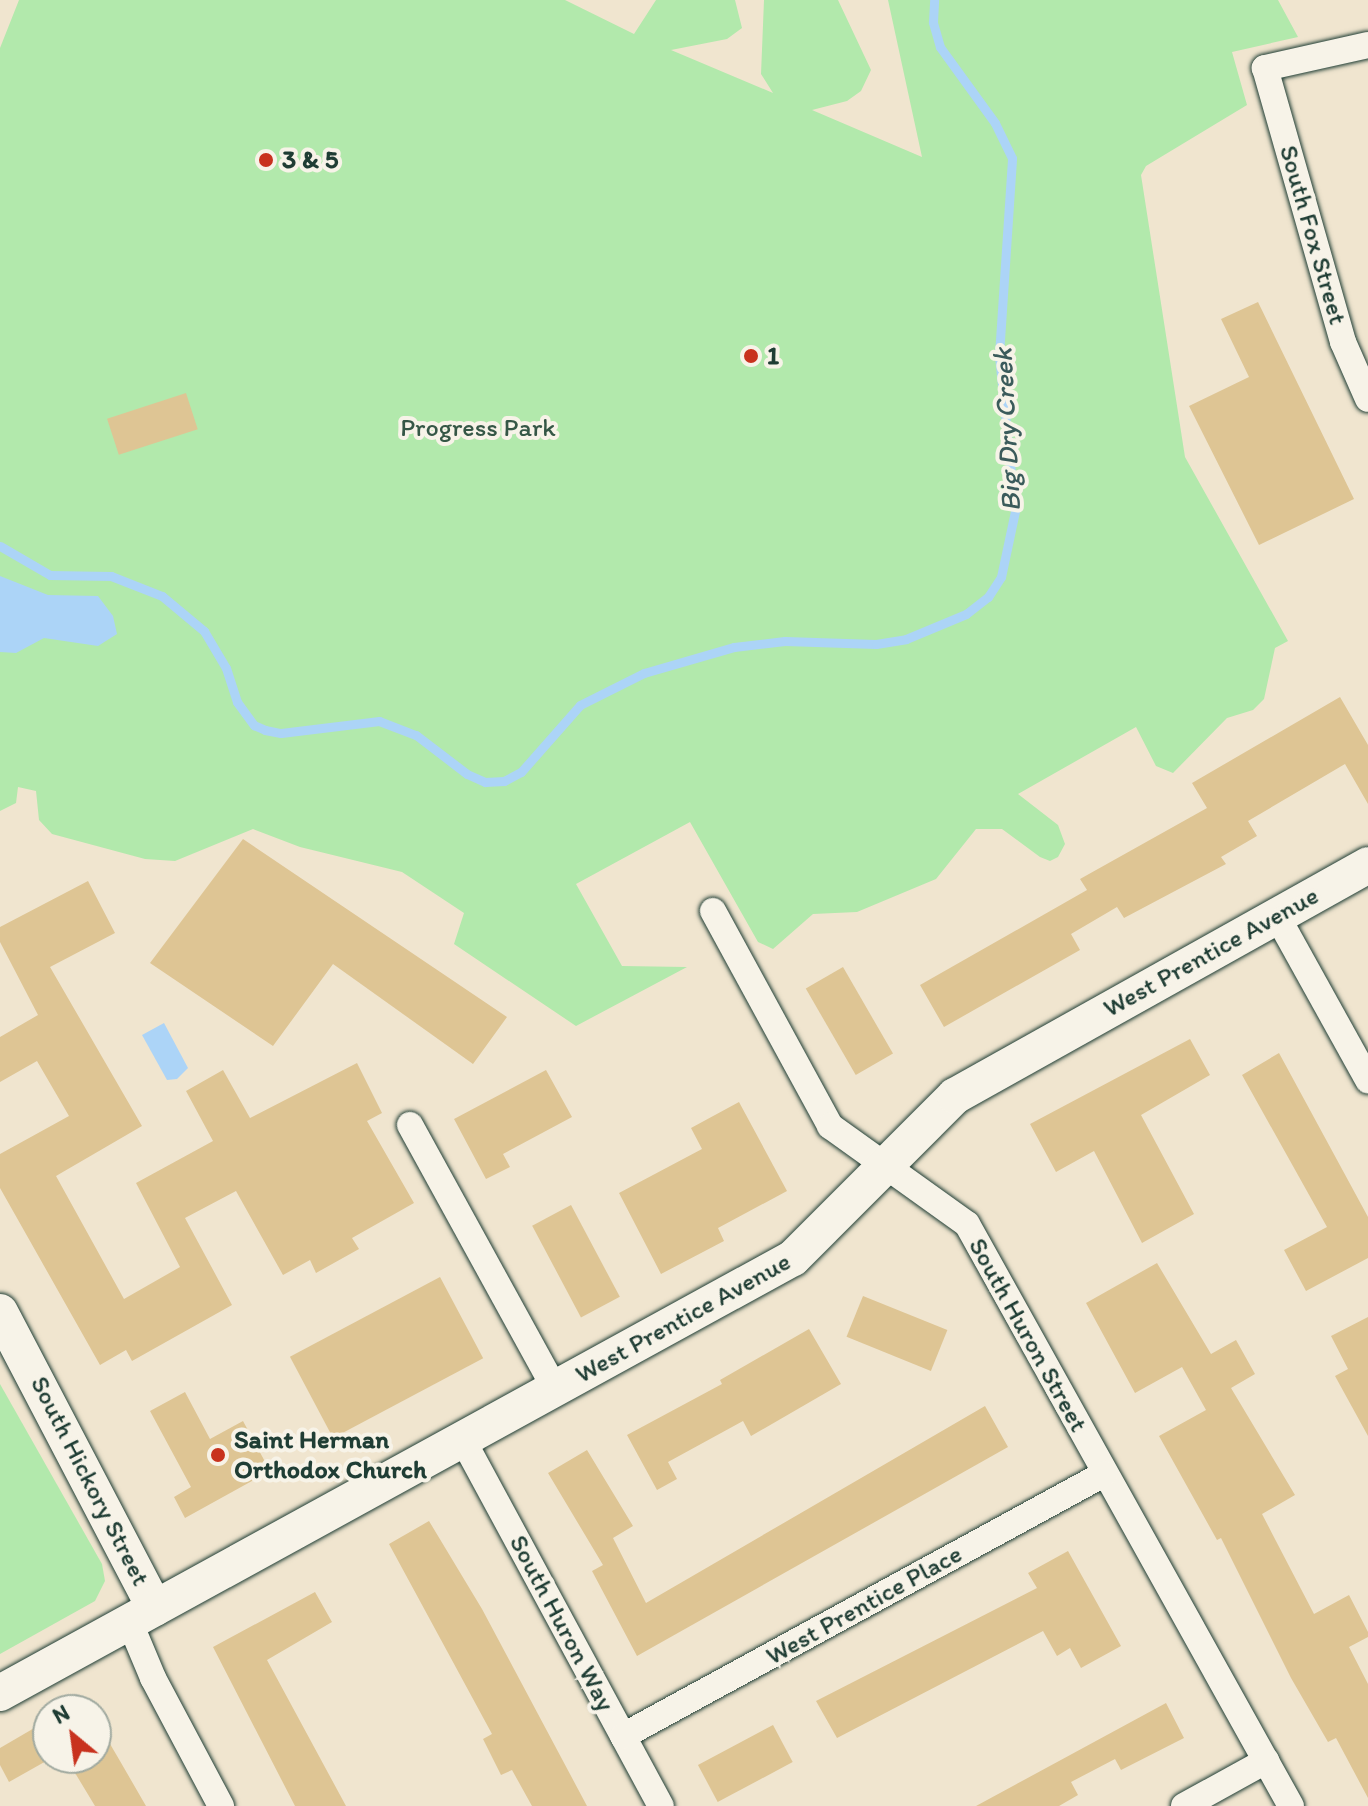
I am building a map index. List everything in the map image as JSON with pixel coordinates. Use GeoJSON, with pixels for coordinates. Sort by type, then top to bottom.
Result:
{"type":"FeatureCollection","features":[{"type":"Feature","properties":{"kind":"street","name":"South Fox Street"},"geometry":{"type":"LineString","coordinates":[[1368,45],[1265,68],[1343,342],[1368,399]]}},
{"type":"Feature","properties":{"kind":"street","name":"West Prentice Avenue"},"geometry":{"type":"LineString","coordinates":[[0,1693],[793,1258],[882,1166],[966,1089],[1368,865]]}},
{"type":"Feature","properties":{"kind":"street","name":"South Huron Street"},"geometry":{"type":"LineString","coordinates":[[713,911],[830,1126],[967,1224],[1291,1806]]}},
{"type":"Feature","properties":{"kind":"street"},"geometry":{"type":"LineString","coordinates":[[1277,916],[1368,1080]]}},
{"type":"Feature","properties":{"kind":"street"},"geometry":{"type":"LineString","coordinates":[[410,1125],[555,1389]]}},
{"type":"Feature","properties":{"kind":"street","name":"South Hickory Street"},"geometry":{"type":"LineString","coordinates":[[0,1312],[143,1616],[153,1678],[221,1806]]}},
{"type":"Feature","properties":{"kind":"street","name":"South Huron Way"},"geometry":{"type":"LineString","coordinates":[[463,1440],[661,1806]]}},
{"type":"Feature","properties":{"kind":"street","name":"West Prentice Place"},"geometry":{"type":"LineString","coordinates":[[623,1736],[1104,1474]]}},
{"type":"Feature","properties":{"kind":"street"},"geometry":{"type":"LineString","coordinates":[[1184,1806],[1266,1761]]}},
{"type":"Feature","properties":{"kind":"green space","name":"Progress Park"},"geometry":{"type":"Polygon","coordinates":[[[19,0],[565,0],[634,34],[656,0],[735,0],[742,28],[727,39],[671,50],[773,93],[761,74],[764,0],[838,0],[871,70],[861,91],[847,101],[812,110],[922,157],[888,0],[1278,0],[1298,37],[1232,52],[1247,105],[1146,166],[1141,175],[1185,457],[1288,641],[1275,648],[1264,699],[1253,710],[1227,718],[1173,773],[1156,766],[1136,727],[1018,794],[1058,825],[1065,844],[1058,857],[1050,861],[1040,857],[1002,829],[976,829],[936,879],[857,912],[813,914],[773,949],[758,942],[690,822],[576,884],[622,966],[687,967],[576,1026],[454,944],[464,913],[402,872],[300,847],[253,829],[175,861],[145,859],[52,834],[39,820],[36,791],[18,787],[16,803],[0,811],[0,48],[19,0]]]}},
{"type":"Feature","properties":{"kind":"green space"},"geometry":{"type":"Polygon","coordinates":[[[0,1384],[102,1564],[105,1581],[95,1601],[0,1654],[0,1384]]]}},
{"type":"Feature","properties":{"kind":"water"},"geometry":{"type":"Polygon","coordinates":[[[0,576],[48,595],[98,596],[113,616],[117,634],[98,646],[44,638],[16,653],[0,652],[0,576]]]}},
{"type":"Feature","properties":{"kind":"water"},"geometry":{"type":"Polygon","coordinates":[[[164,1023],[188,1068],[177,1079],[167,1080],[142,1035],[164,1023]]]}},
{"type":"Feature","properties":{"kind":"building"},"geometry":{"type":"Polygon","coordinates":[[[1258,302],[1354,499],[1259,545],[1189,406],[1249,377],[1221,319],[1258,302]]]}},
{"type":"Feature","properties":{"kind":"building"},"geometry":{"type":"Polygon","coordinates":[[[186,393],[198,429],[119,455],[107,419],[186,393]]]}},
{"type":"Feature","properties":{"kind":"building"},"geometry":{"type":"Polygon","coordinates":[[[1340,697],[1368,745],[1368,804],[1345,764],[1248,821],[1257,836],[1221,857],[1226,864],[1124,918],[1117,907],[1071,934],[1080,950],[944,1027],[920,985],[1087,890],[1080,879],[1207,808],[1192,783],[1340,697]]]}},
{"type":"Feature","properties":{"kind":"building"},"geometry":{"type":"Polygon","coordinates":[[[243,839],[507,1017],[473,1064],[333,964],[273,1046],[150,963],[243,839]]]}},
{"type":"Feature","properties":{"kind":"building"},"geometry":{"type":"Polygon","coordinates":[[[88,881],[115,933],[50,967],[142,1126],[56,1176],[124,1299],[180,1267],[136,1183],[213,1141],[186,1091],[223,1070],[250,1118],[357,1063],[382,1113],[367,1121],[414,1203],[352,1238],[359,1249],[316,1273],[310,1260],[283,1275],[236,1191],[185,1218],[232,1305],[132,1361],[126,1350],[100,1365],[0,1188],[0,1154],[69,1116],[37,1061],[0,1082],[0,1037],[38,1015],[0,942],[0,927],[88,881]]]}},
{"type":"Feature","properties":{"kind":"building"},"geometry":{"type":"Polygon","coordinates":[[[843,967],[893,1054],[856,1075],[806,988],[843,967]]]}},
{"type":"Feature","properties":{"kind":"building"},"geometry":{"type":"Polygon","coordinates":[[[1190,1039],[1210,1075],[1141,1115],[1194,1214],[1142,1243],[1094,1151],[1056,1172],[1030,1124],[1190,1039]]]}},
{"type":"Feature","properties":{"kind":"building"},"geometry":{"type":"Polygon","coordinates":[[[1279,1053],[1368,1217],[1368,1258],[1306,1291],[1284,1250],[1327,1227],[1242,1075],[1279,1053]]]}},
{"type":"Feature","properties":{"kind":"building"},"geometry":{"type":"Polygon","coordinates":[[[546,1070],[572,1117],[503,1154],[510,1167],[486,1179],[454,1119],[546,1070]]]}},
{"type":"Feature","properties":{"kind":"building"},"geometry":{"type":"Polygon","coordinates":[[[739,1102],[787,1191],[718,1228],[724,1241],[661,1274],[619,1193],[702,1149],[691,1128],[739,1102]]]}},
{"type":"Feature","properties":{"kind":"building"},"geometry":{"type":"Polygon","coordinates":[[[571,1205],[620,1297],[581,1317],[532,1226],[571,1205]]]}},
{"type":"Feature","properties":{"kind":"building"},"geometry":{"type":"Polygon","coordinates":[[[1157,1263],[1211,1354],[1236,1340],[1255,1374],[1231,1388],[1295,1495],[1262,1514],[1314,1614],[1349,1595],[1368,1632],[1368,1637],[1349,1647],[1368,1684],[1368,1798],[1336,1738],[1328,1742],[1291,1678],[1221,1538],[1217,1540],[1159,1436],[1206,1410],[1182,1367],[1135,1393],[1086,1303],[1157,1263]]]}},
{"type":"Feature","properties":{"kind":"building"},"geometry":{"type":"Polygon","coordinates":[[[440,1277],[483,1358],[333,1438],[290,1357],[440,1277]]]}},
{"type":"Feature","properties":{"kind":"building"},"geometry":{"type":"Polygon","coordinates":[[[863,1296],[947,1330],[931,1371],[847,1337],[863,1296]]]}},
{"type":"Feature","properties":{"kind":"building"},"geometry":{"type":"Polygon","coordinates":[[[1368,1317],[1368,1436],[1335,1376],[1348,1369],[1331,1336],[1368,1317]]]}},
{"type":"Feature","properties":{"kind":"building"},"geometry":{"type":"Polygon","coordinates":[[[809,1329],[841,1384],[751,1436],[743,1421],[668,1462],[677,1479],[657,1490],[627,1435],[722,1384],[720,1380],[809,1329]]]}},
{"type":"Feature","properties":{"kind":"building","name":"Saint Herman Orthodox Church"},"geometry":{"type":"Polygon","coordinates":[[[185,1392],[210,1439],[243,1421],[270,1471],[185,1518],[174,1497],[191,1487],[150,1411],[185,1392]]]}},
{"type":"Feature","properties":{"kind":"building"},"geometry":{"type":"Polygon","coordinates":[[[985,1406],[1008,1447],[637,1656],[592,1571],[603,1565],[548,1473],[587,1450],[633,1526],[613,1538],[646,1603],[985,1406]]]}},
{"type":"Feature","properties":{"kind":"building"},"geometry":{"type":"Polygon","coordinates":[[[429,1521],[482,1609],[587,1806],[532,1806],[512,1770],[501,1775],[483,1739],[492,1734],[389,1544],[429,1521]]]}},
{"type":"Feature","properties":{"kind":"building"},"geometry":{"type":"Polygon","coordinates":[[[1068,1551],[1121,1646],[1081,1668],[1070,1648],[1057,1656],[1043,1631],[837,1738],[816,1701],[1037,1588],[1028,1573],[1068,1551]]]}},
{"type":"Feature","properties":{"kind":"building"},"geometry":{"type":"Polygon","coordinates":[[[315,1592],[332,1622],[267,1660],[346,1806],[295,1806],[213,1647],[315,1592]]]}},
{"type":"Feature","properties":{"kind":"building"},"geometry":{"type":"Polygon","coordinates":[[[1166,1703],[1184,1738],[1121,1770],[1115,1759],[1071,1782],[1078,1795],[1059,1806],[976,1806],[1166,1703]]]}},
{"type":"Feature","properties":{"kind":"building"},"geometry":{"type":"Polygon","coordinates":[[[773,1725],[793,1762],[718,1802],[698,1765],[773,1725]]]}},
{"type":"Feature","properties":{"kind":"building"},"geometry":{"type":"Polygon","coordinates":[[[32,1729],[32,1769],[9,1782],[0,1765],[0,1748],[32,1729]]]}},
{"type":"Feature","properties":{"kind":"building"},"geometry":{"type":"Polygon","coordinates":[[[112,1748],[146,1806],[95,1806],[76,1774],[112,1774],[112,1748]]]}},
{"type":"Feature","properties":{"kind":"waterway","name":"Big Dry Creek"},"geometry":{"type":"LineString","coordinates":[[0,546],[50,575],[111,576],[162,596],[204,631],[226,668],[237,702],[254,725],[281,733],[379,721],[416,735],[467,774],[485,782],[504,781],[521,772],[580,705],[644,673],[734,647],[785,641],[876,644],[906,639],[966,614],[988,597],[1001,577],[1015,511],[999,355],[1012,158],[995,123],[940,47],[933,22],[934,0]]}},
{"type":"Feature","properties":{"kind":"place","name":"3 & 5"},"geometry":{"type":"Point","coordinates":[266,160]}},
{"type":"Feature","properties":{"kind":"place","name":"1"},"geometry":{"type":"Point","coordinates":[751,356]}},
{"type":"Feature","properties":{"kind":"place","name":"Saint Herman Orthodox Church"},"geometry":{"type":"Point","coordinates":[218,1455]}}]}
